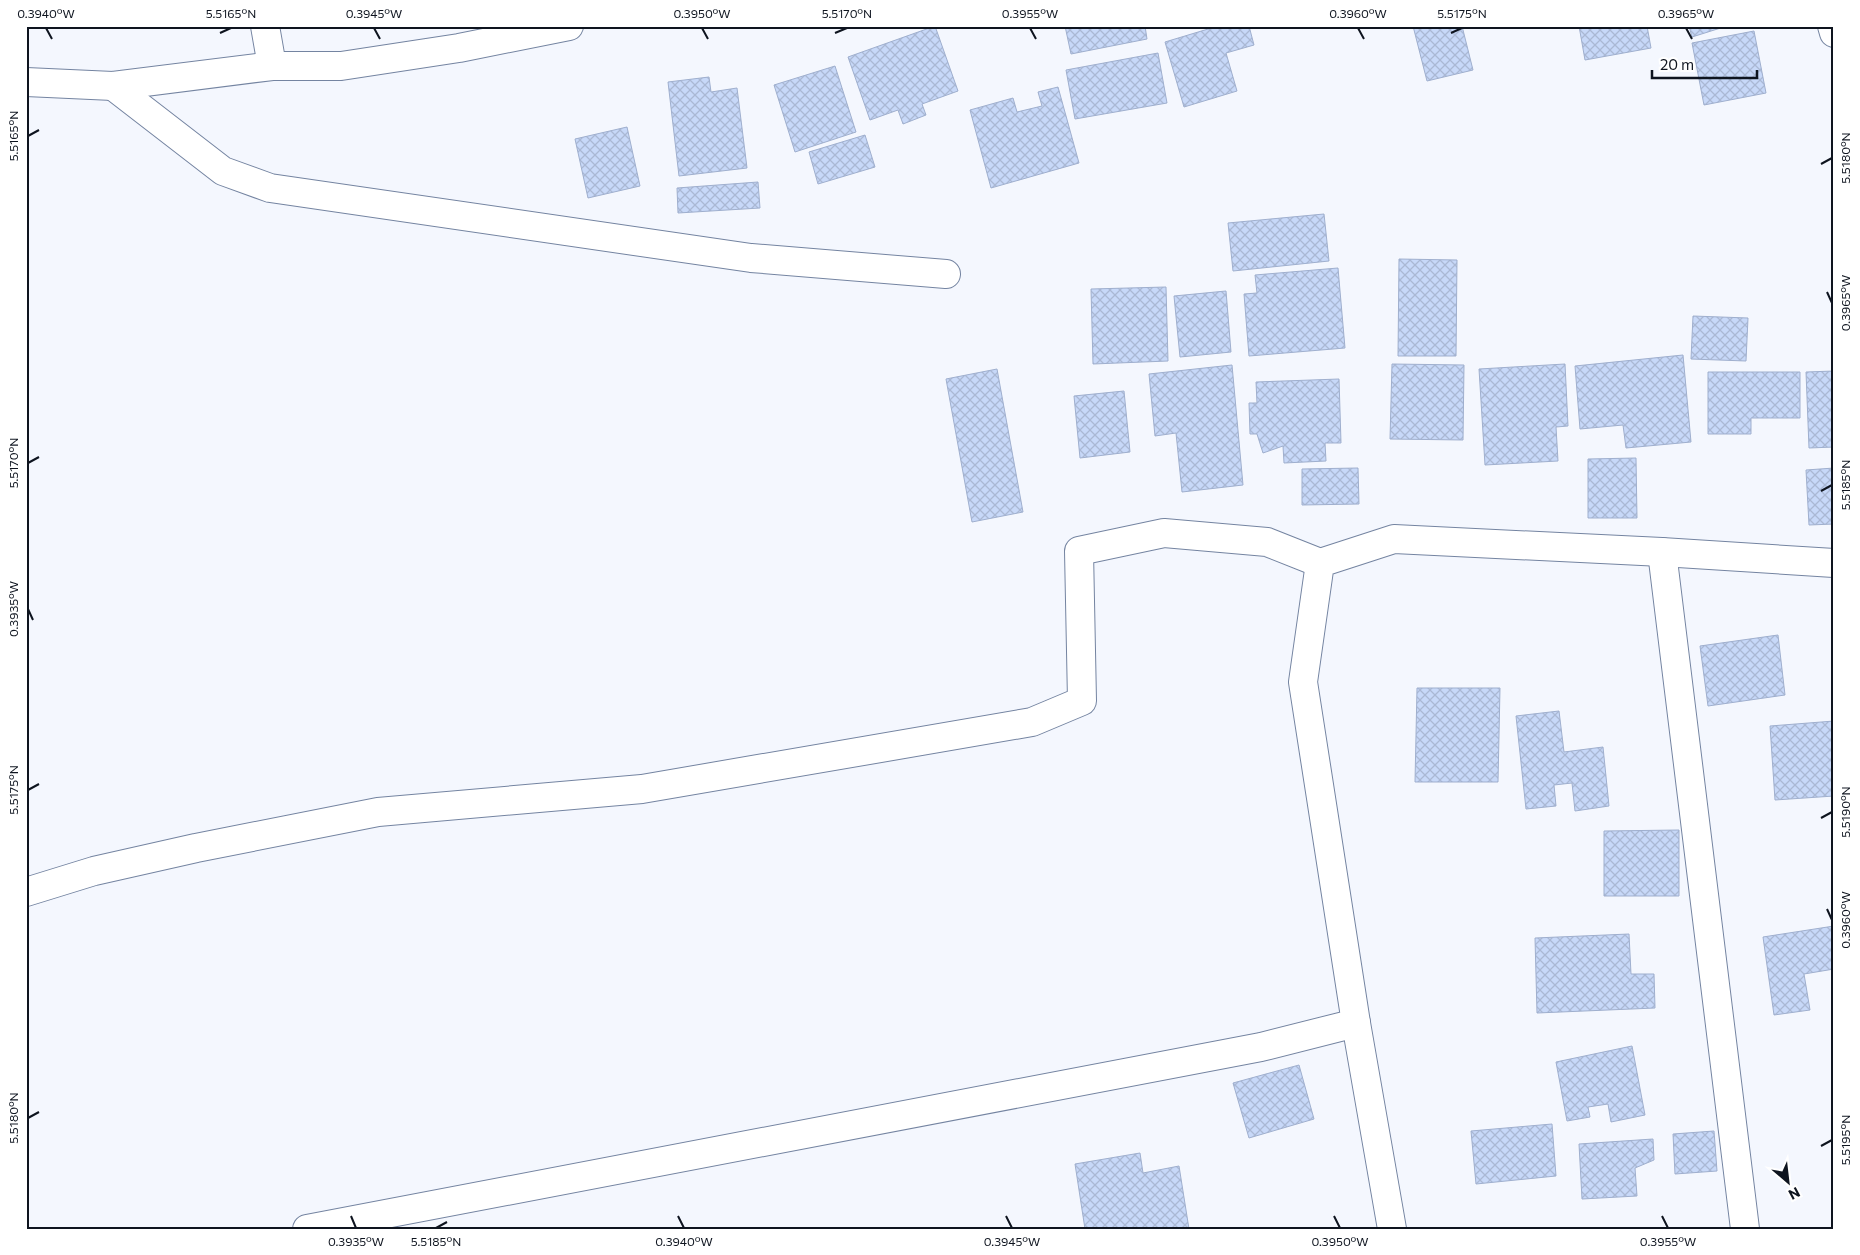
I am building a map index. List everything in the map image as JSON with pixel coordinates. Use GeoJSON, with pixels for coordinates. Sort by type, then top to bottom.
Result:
{"type":"FeatureCollection","features":[{"type":"Feature","properties":{"kind":"street"},"geometry":{"type":"LineString","coordinates":[[265,26],[272,66]]}},
{"type":"Feature","properties":{"kind":"street"},"geometry":{"type":"LineString","coordinates":[[26,82],[113,86],[272,66],[341,66],[459,48],[570,26]]}},
{"type":"Feature","properties":{"kind":"street"},"geometry":{"type":"LineString","coordinates":[[1832,26],[1834,33]]}},
{"type":"Feature","properties":{"kind":"street"},"geometry":{"type":"LineString","coordinates":[[113,86],[223,171],[270,188],[751,258],[946,274]]}},
{"type":"Feature","properties":{"kind":"street"},"geometry":{"type":"LineString","coordinates":[[26,892],[94,871],[187,850],[378,812],[642,789],[1032,722],[1082,701],[1079,551],[1164,533],[1267,542],[1320,563],[1394,539],[1662,552],[1834,563]]}},
{"type":"Feature","properties":{"kind":"street"},"geometry":{"type":"LineString","coordinates":[[1662,552],[1745,1229]]}},
{"type":"Feature","properties":{"kind":"street"},"geometry":{"type":"LineString","coordinates":[[1320,563],[1303,682],[1356,1023],[1392,1229]]}},
{"type":"Feature","properties":{"kind":"street"},"geometry":{"type":"LineString","coordinates":[[307,1229],[1261,1047],[1356,1023]]}},
{"type":"Feature","properties":{"kind":"building"},"geometry":{"type":"Polygon","coordinates":[[[935,26],[958,91],[922,104],[926,115],[903,124],[898,110],[870,120],[848,57],[935,26]]]}},
{"type":"Feature","properties":{"kind":"building"},"geometry":{"type":"Polygon","coordinates":[[[1065,26],[1145,26],[1147,39],[1071,54],[1065,26]]]}},
{"type":"Feature","properties":{"kind":"building"},"geometry":{"type":"Polygon","coordinates":[[[1218,26],[1249,26],[1254,45],[1226,53],[1237,91],[1184,107],[1165,42],[1218,26]]]}},
{"type":"Feature","properties":{"kind":"building"},"geometry":{"type":"Polygon","coordinates":[[[1413,26],[1462,26],[1473,70],[1427,81],[1413,26]]]}},
{"type":"Feature","properties":{"kind":"building"},"geometry":{"type":"Polygon","coordinates":[[[1579,26],[1647,26],[1651,48],[1585,60],[1579,26]]]}},
{"type":"Feature","properties":{"kind":"building"},"geometry":{"type":"Polygon","coordinates":[[[1689,26],[1727,26],[1692,37],[1689,26]]]}},
{"type":"Feature","properties":{"kind":"building"},"geometry":{"type":"Polygon","coordinates":[[[1754,31],[1766,93],[1704,105],[1692,43],[1754,31]]]}},
{"type":"Feature","properties":{"kind":"building"},"geometry":{"type":"Polygon","coordinates":[[[1158,53],[1167,103],[1075,119],[1066,70],[1158,53]]]}},
{"type":"Feature","properties":{"kind":"building"},"geometry":{"type":"Polygon","coordinates":[[[835,66],[856,132],[795,152],[774,85],[835,66]]]}},
{"type":"Feature","properties":{"kind":"building"},"geometry":{"type":"Polygon","coordinates":[[[709,77],[711,92],[737,88],[747,168],[679,176],[668,82],[709,77]]]}},
{"type":"Feature","properties":{"kind":"building"},"geometry":{"type":"Polygon","coordinates":[[[1058,87],[1079,163],[991,188],[970,110],[1013,98],[1017,112],[1042,106],[1038,92],[1058,87]]]}},
{"type":"Feature","properties":{"kind":"building"},"geometry":{"type":"Polygon","coordinates":[[[627,127],[640,186],[588,198],[575,139],[627,127]]]}},
{"type":"Feature","properties":{"kind":"building"},"geometry":{"type":"Polygon","coordinates":[[[865,135],[875,167],[818,184],[809,152],[865,135]]]}},
{"type":"Feature","properties":{"kind":"building"},"geometry":{"type":"Polygon","coordinates":[[[758,182],[760,208],[678,213],[677,188],[758,182]]]}},
{"type":"Feature","properties":{"kind":"building"},"geometry":{"type":"Polygon","coordinates":[[[1324,214],[1329,261],[1233,271],[1228,223],[1324,214]]]}},
{"type":"Feature","properties":{"kind":"building"},"geometry":{"type":"Polygon","coordinates":[[[1399,259],[1457,260],[1456,356],[1398,356],[1399,259]]]}},
{"type":"Feature","properties":{"kind":"building"},"geometry":{"type":"Polygon","coordinates":[[[1338,268],[1345,348],[1249,356],[1244,294],[1257,293],[1255,275],[1338,268]]]}},
{"type":"Feature","properties":{"kind":"building"},"geometry":{"type":"Polygon","coordinates":[[[1166,287],[1168,361],[1093,364],[1091,289],[1166,287]]]}},
{"type":"Feature","properties":{"kind":"building"},"geometry":{"type":"Polygon","coordinates":[[[1226,291],[1231,352],[1180,357],[1174,296],[1226,291]]]}},
{"type":"Feature","properties":{"kind":"building"},"geometry":{"type":"Polygon","coordinates":[[[1693,316],[1748,318],[1746,361],[1691,359],[1693,316]]]}},
{"type":"Feature","properties":{"kind":"building"},"geometry":{"type":"Polygon","coordinates":[[[1683,355],[1691,442],[1626,448],[1623,425],[1580,429],[1575,366],[1683,355]]]}},
{"type":"Feature","properties":{"kind":"building"},"geometry":{"type":"Polygon","coordinates":[[[1392,364],[1464,365],[1463,440],[1390,439],[1392,364]]]}},
{"type":"Feature","properties":{"kind":"building"},"geometry":{"type":"Polygon","coordinates":[[[1565,364],[1568,426],[1556,427],[1558,461],[1485,465],[1479,369],[1565,364]]]}},
{"type":"Feature","properties":{"kind":"building"},"geometry":{"type":"Polygon","coordinates":[[[1232,365],[1243,485],[1182,492],[1176,433],[1155,436],[1149,374],[1232,365]]]}},
{"type":"Feature","properties":{"kind":"building"},"geometry":{"type":"Polygon","coordinates":[[[997,369],[1023,512],[972,522],[946,379],[997,369]]]}},
{"type":"Feature","properties":{"kind":"building"},"geometry":{"type":"Polygon","coordinates":[[[1834,371],[1834,447],[1809,448],[1806,372],[1834,371]]]}},
{"type":"Feature","properties":{"kind":"building"},"geometry":{"type":"Polygon","coordinates":[[[1708,372],[1800,372],[1800,418],[1751,418],[1751,434],[1708,434],[1708,372]]]}},
{"type":"Feature","properties":{"kind":"building"},"geometry":{"type":"Polygon","coordinates":[[[1339,379],[1341,443],[1325,443],[1326,461],[1284,463],[1283,446],[1263,453],[1257,434],[1250,434],[1249,403],[1257,403],[1256,382],[1339,379]]]}},
{"type":"Feature","properties":{"kind":"building"},"geometry":{"type":"Polygon","coordinates":[[[1124,391],[1130,452],[1080,458],[1074,396],[1124,391]]]}},
{"type":"Feature","properties":{"kind":"building"},"geometry":{"type":"Polygon","coordinates":[[[1636,458],[1637,518],[1588,518],[1588,459],[1636,458]]]}},
{"type":"Feature","properties":{"kind":"building"},"geometry":{"type":"Polygon","coordinates":[[[1358,468],[1359,504],[1302,505],[1302,469],[1358,468]]]}},
{"type":"Feature","properties":{"kind":"building"},"geometry":{"type":"Polygon","coordinates":[[[1834,468],[1834,524],[1809,525],[1806,470],[1834,468]]]}},
{"type":"Feature","properties":{"kind":"building"},"geometry":{"type":"Polygon","coordinates":[[[1778,635],[1785,695],[1708,706],[1700,646],[1778,635]]]}},
{"type":"Feature","properties":{"kind":"building"},"geometry":{"type":"Polygon","coordinates":[[[1417,688],[1500,688],[1498,782],[1415,782],[1417,688]]]}},
{"type":"Feature","properties":{"kind":"building"},"geometry":{"type":"Polygon","coordinates":[[[1559,711],[1564,752],[1603,747],[1609,806],[1575,811],[1572,783],[1554,785],[1556,806],[1526,809],[1516,716],[1559,711]]]}},
{"type":"Feature","properties":{"kind":"building"},"geometry":{"type":"Polygon","coordinates":[[[1834,721],[1834,796],[1775,800],[1770,726],[1834,721]]]}},
{"type":"Feature","properties":{"kind":"building"},"geometry":{"type":"Polygon","coordinates":[[[1679,830],[1679,896],[1604,896],[1604,831],[1679,830]]]}},
{"type":"Feature","properties":{"kind":"building"},"geometry":{"type":"Polygon","coordinates":[[[1834,926],[1834,969],[1804,974],[1810,1010],[1774,1015],[1763,937],[1834,926]]]}},
{"type":"Feature","properties":{"kind":"building"},"geometry":{"type":"Polygon","coordinates":[[[1629,934],[1631,974],[1654,974],[1655,1008],[1537,1013],[1535,938],[1629,934]]]}},
{"type":"Feature","properties":{"kind":"building"},"geometry":{"type":"Polygon","coordinates":[[[1632,1046],[1645,1115],[1611,1122],[1608,1104],[1588,1107],[1590,1117],[1567,1121],[1556,1062],[1632,1046]]]}},
{"type":"Feature","properties":{"kind":"building"},"geometry":{"type":"Polygon","coordinates":[[[1299,1065],[1314,1119],[1249,1138],[1233,1083],[1299,1065]]]}},
{"type":"Feature","properties":{"kind":"building"},"geometry":{"type":"Polygon","coordinates":[[[1552,1124],[1556,1176],[1476,1184],[1471,1131],[1552,1124]]]}},
{"type":"Feature","properties":{"kind":"building"},"geometry":{"type":"Polygon","coordinates":[[[1714,1131],[1717,1171],[1675,1174],[1673,1134],[1714,1131]]]}},
{"type":"Feature","properties":{"kind":"building"},"geometry":{"type":"Polygon","coordinates":[[[1653,1139],[1654,1160],[1635,1168],[1637,1196],[1582,1199],[1579,1144],[1653,1139]]]}},
{"type":"Feature","properties":{"kind":"building"},"geometry":{"type":"Polygon","coordinates":[[[1140,1153],[1143,1173],[1179,1166],[1189,1229],[1085,1229],[1075,1164],[1140,1153]]]}}]}
